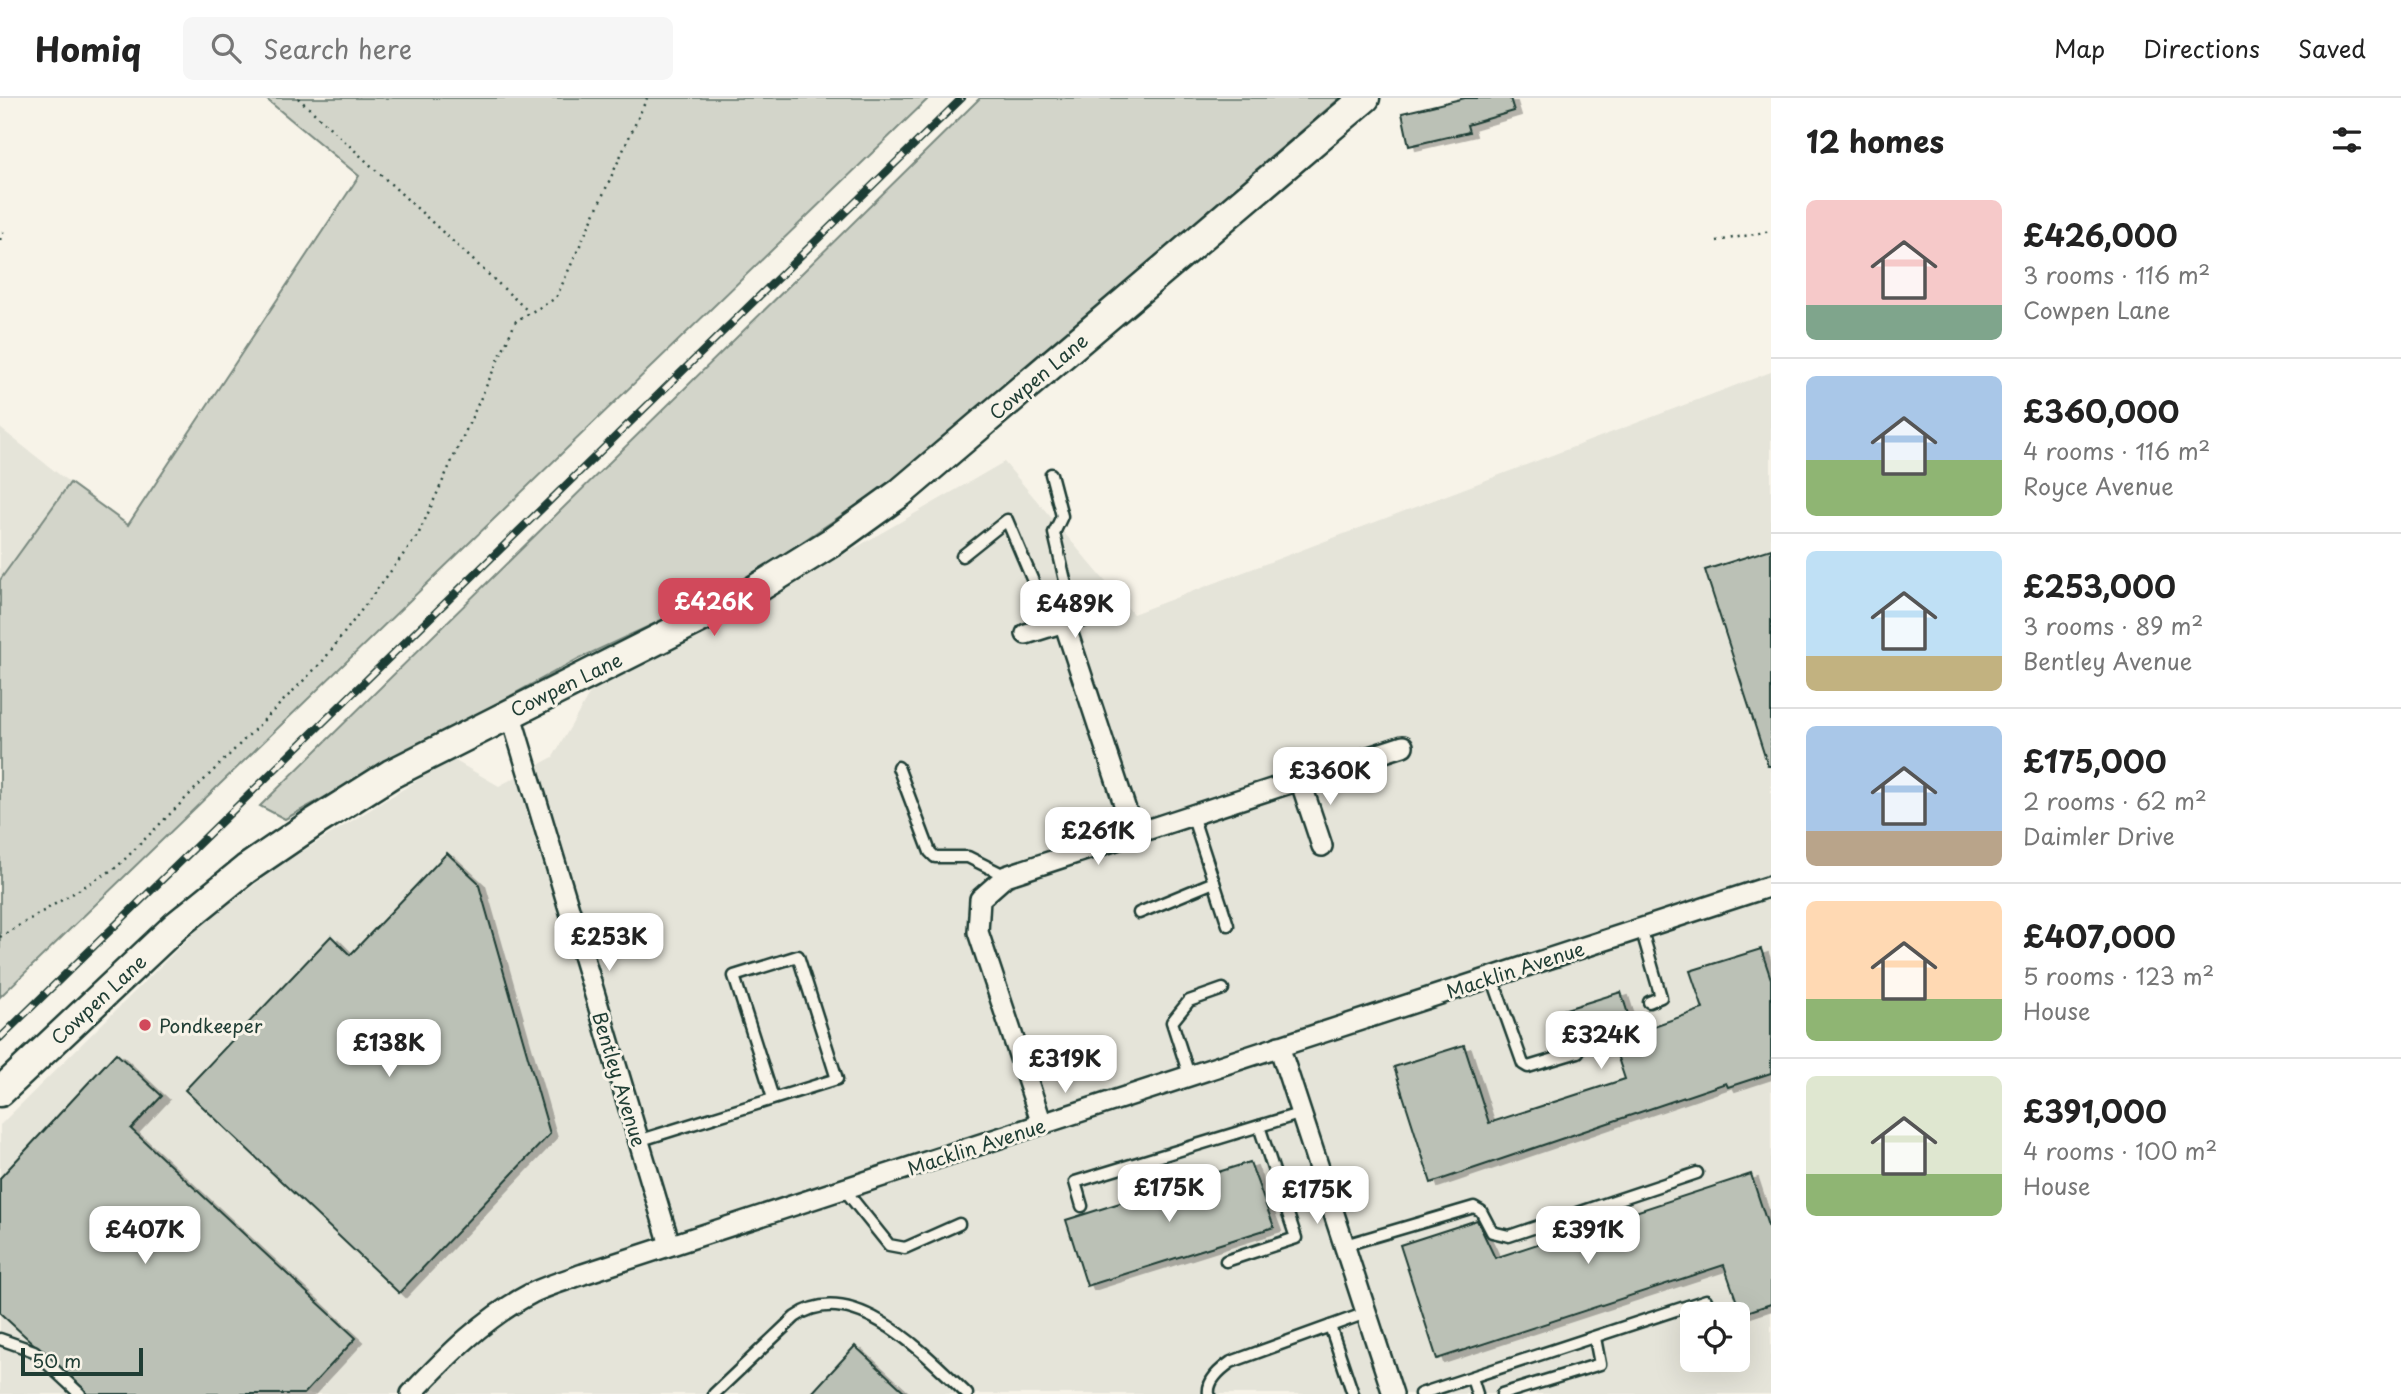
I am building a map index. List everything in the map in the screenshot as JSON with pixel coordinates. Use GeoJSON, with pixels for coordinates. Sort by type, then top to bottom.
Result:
{"type":"FeatureCollection","features":[{"type":"Feature","properties":{"kind":"street","name":"Cowpen Lane"},"geometry":{"type":"LineString","coordinates":[[0,1092],[177,925],[246,869],[391,774],[748,594],[832,542],[900,493],[1365,98]]}},
{"type":"Feature","properties":{"kind":"street"},"geometry":{"type":"LineString","coordinates":[[1026,634],[1112,607]]}},
{"type":"Feature","properties":{"kind":"street"},"geometry":{"type":"LineString","coordinates":[[1063,622],[1134,834]]}},
{"type":"Feature","properties":{"kind":"street","name":"Bentley Avenue"},"geometry":{"type":"LineString","coordinates":[[510,712],[670,1245]]}},
{"type":"Feature","properties":{"kind":"street"},"geometry":{"type":"LineString","coordinates":[[1042,1124],[978,932],[980,899],[1006,876],[1403,746]]}},
{"type":"Feature","properties":{"kind":"street"},"geometry":{"type":"LineString","coordinates":[[1300,780],[1322,846]]}},
{"type":"Feature","properties":{"kind":"street","name":"Macklin Avenue"},"geometry":{"type":"LineString","coordinates":[[412,1393],[463,1342],[505,1309],[533,1293],[670,1245],[1771,886]]}},
{"type":"Feature","properties":{"kind":"street"},"geometry":{"type":"LineString","coordinates":[[1279,1046],[1393,1394]]}},
{"type":"Feature","properties":{"kind":"lane"},"geometry":{"type":"LineString","coordinates":[[1051,474],[1062,516],[1054,533],[1063,622]]}},
{"type":"Feature","properties":{"kind":"lane"},"geometry":{"type":"LineString","coordinates":[[961,556],[1007,520],[1063,622]]}},
{"type":"Feature","properties":{"kind":"lane"},"geometry":{"type":"LineString","coordinates":[[898,767],[930,852],[935,858],[968,858],[1006,876]]}},
{"type":"Feature","properties":{"kind":"lane"},"geometry":{"type":"LineString","coordinates":[[1192,815],[1228,925]]}},
{"type":"Feature","properties":{"kind":"lane"},"geometry":{"type":"LineString","coordinates":[[1139,913],[1214,882]]}},
{"type":"Feature","properties":{"kind":"lane"},"geometry":{"type":"LineString","coordinates":[[1641,928],[1661,997],[1649,1002]]}},
{"type":"Feature","properties":{"kind":"lane"},"geometry":{"type":"LineString","coordinates":[[638,1141],[836,1079],[797,956],[734,976],[773,1098]]}},
{"type":"Feature","properties":{"kind":"lane"},"geometry":{"type":"LineString","coordinates":[[1492,977],[1523,1064],[1528,1067],[1578,1052]]}},
{"type":"Feature","properties":{"kind":"lane"},"geometry":{"type":"LineString","coordinates":[[1189,1075],[1172,1022],[1189,1001],[1223,989]]}},
{"type":"Feature","properties":{"kind":"lane"},"geometry":{"type":"LineString","coordinates":[[1082,1206],[1075,1182],[1301,1113]]}},
{"type":"Feature","properties":{"kind":"lane"},"geometry":{"type":"LineString","coordinates":[[1226,1261],[1296,1238],[1259,1126]]}},
{"type":"Feature","properties":{"kind":"lane"},"geometry":{"type":"LineString","coordinates":[[1345,1245],[1474,1207],[1481,1211],[1492,1232],[1508,1236],[1697,1173]]}},
{"type":"Feature","properties":{"kind":"lane"},"geometry":{"type":"LineString","coordinates":[[844,1188],[889,1245],[905,1248],[959,1224]]}},
{"type":"Feature","properties":{"kind":"lane"},"geometry":{"type":"LineString","coordinates":[[1420,1394],[1706,1300]]}},
{"type":"Feature","properties":{"kind":"lane"},"geometry":{"type":"LineString","coordinates":[[714,1394],[795,1317],[808,1308],[827,1304],[850,1307],[885,1325],[967,1394]]}},
{"type":"Feature","properties":{"kind":"lane"},"geometry":{"type":"LineString","coordinates":[[1209,1394],[1208,1388],[1218,1371],[1231,1362],[1366,1313]]}},
{"type":"Feature","properties":{"kind":"lane"},"geometry":{"type":"LineString","coordinates":[[1330,1326],[1353,1394]]}},
{"type":"Feature","properties":{"kind":"lane"},"geometry":{"type":"LineString","coordinates":[[1502,1394],[1600,1364],[1595,1338]]}},
{"type":"Feature","properties":{"kind":"lane"},"geometry":{"type":"LineString","coordinates":[[0,1339],[34,1351],[80,1394]]}},
{"type":"Feature","properties":{"kind":"lane"},"geometry":{"type":"LineString","coordinates":[[1472,1378],[1477,1394]]}},
{"type":"Feature","properties":{"kind":"path"},"geometry":{"type":"LineString","coordinates":[[298,98],[530,313]]}},
{"type":"Feature","properties":{"kind":"path"},"geometry":{"type":"LineString","coordinates":[[0,937],[117,867],[323,661],[418,535],[516,321],[556,298],[647,98]]}},
{"type":"Feature","properties":{"kind":"path"},"geometry":{"type":"LineString","coordinates":[[0,240],[5,228]]}},
{"type":"Feature","properties":{"kind":"path"},"geometry":{"type":"LineString","coordinates":[[1717,241],[1771,231]]}},
{"type":"Feature","properties":{"kind":"shaded area"},"geometry":{"type":"Polygon","coordinates":[[[265,98],[929,98],[0,997],[0,580],[70,483],[128,525],[359,176],[265,98]]]}},
{"type":"Feature","properties":{"kind":"shaded area"},"geometry":{"type":"Polygon","coordinates":[[[980,98],[1340,98],[894,480],[740,584],[578,659],[285,819],[260,806],[980,98]]]}},
{"type":"Feature","properties":{"kind":"shaded area"},"geometry":{"type":"Polygon","coordinates":[[[1771,372],[1771,1394],[0,1394],[0,1125],[208,919],[287,861],[452,759],[499,786],[553,757],[594,686],[741,614],[1004,462],[1133,614],[1771,372]]]}},
{"type":"Feature","properties":{"kind":"shaded area"},"geometry":{"type":"Polygon","coordinates":[[[0,428],[70,483],[0,580],[0,428]]]}},
{"type":"Feature","properties":{"kind":"building"},"geometry":{"type":"Polygon","coordinates":[[[1465,98],[1510,98],[1514,111],[1467,125],[1469,132],[1409,146],[1402,113],[1465,98]]]}},
{"type":"Feature","properties":{"kind":"building"},"geometry":{"type":"Polygon","coordinates":[[[1771,549],[1771,766],[1768,766],[1705,570],[1771,549]]]}},
{"type":"Feature","properties":{"kind":"building"},"geometry":{"type":"Polygon","coordinates":[[[447,853],[478,882],[550,1134],[399,1293],[185,1090],[331,936],[350,955],[447,853]]]}},
{"type":"Feature","properties":{"kind":"building"},"geometry":{"type":"Polygon","coordinates":[[[1761,949],[1771,979],[1771,1073],[1728,1087],[1726,1083],[1431,1183],[1394,1067],[1464,1045],[1489,1123],[1625,1079],[1612,1040],[1607,1041],[1602,1027],[1571,1037],[1563,1010],[1621,992],[1634,1033],[1703,1009],[1690,971],[1761,949]]]}},
{"type":"Feature","properties":{"kind":"building"},"geometry":{"type":"Polygon","coordinates":[[[116,1053],[162,1096],[131,1129],[356,1338],[304,1394],[88,1394],[0,1313],[0,1178],[116,1053]]]}},
{"type":"Feature","properties":{"kind":"building"},"geometry":{"type":"Polygon","coordinates":[[[1250,1162],[1274,1227],[1087,1286],[1066,1220],[1250,1162]]]}},
{"type":"Feature","properties":{"kind":"building"},"geometry":{"type":"Polygon","coordinates":[[[1751,1174],[1771,1235],[1771,1304],[1750,1311],[1750,1302],[1737,1302],[1724,1265],[1437,1359],[1400,1245],[1477,1220],[1495,1258],[1751,1174]]]}},
{"type":"Feature","properties":{"kind":"building"},"geometry":{"type":"Polygon","coordinates":[[[855,1346],[907,1394],[811,1394],[855,1346]]]}},
{"type":"Feature","properties":{"kind":"railway"},"geometry":{"type":"LineString","coordinates":[[0,1038],[962,98]]}},
{"type":"Feature","properties":{"kind":"place","name":"Pondkeeper"},"geometry":{"type":"Point","coordinates":[145,1025]}}]}
